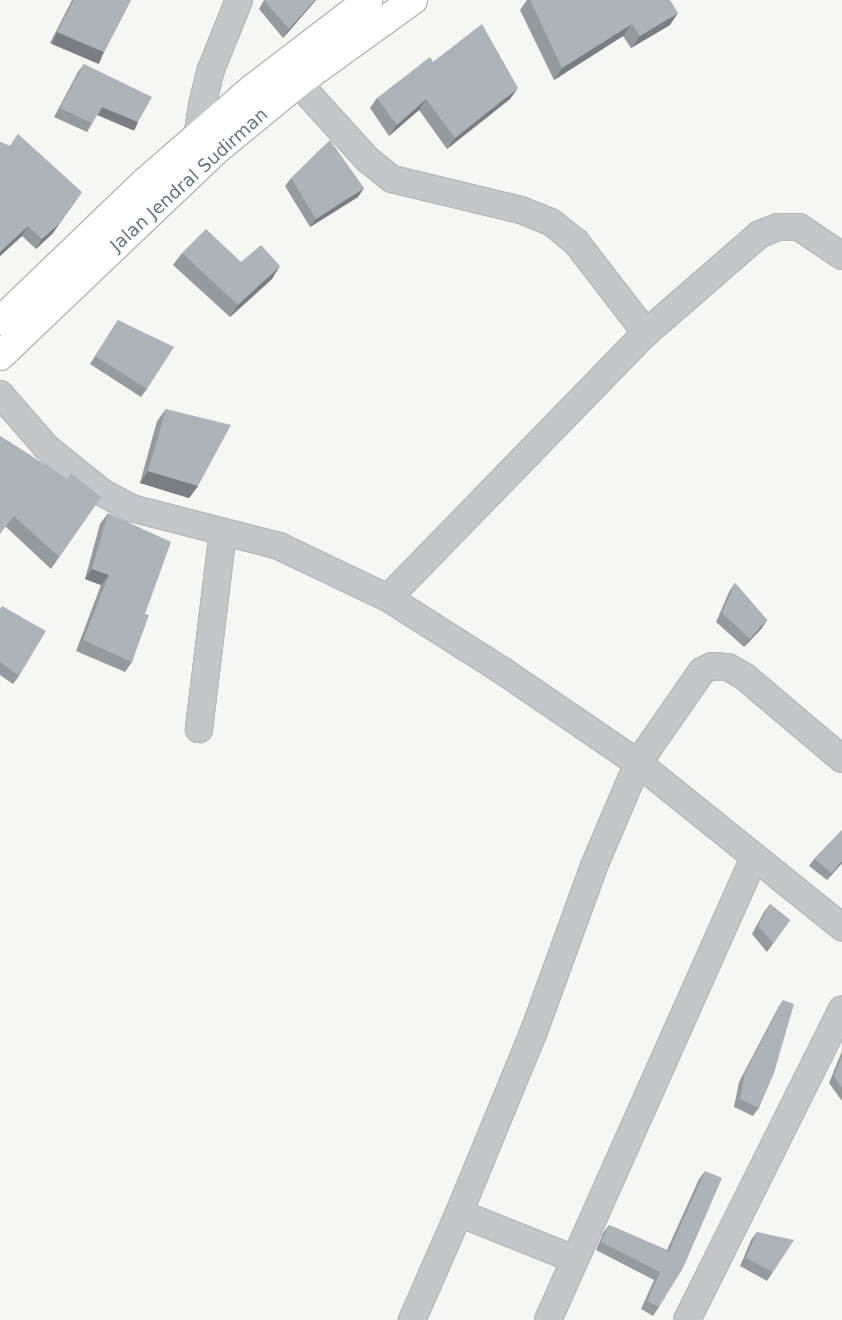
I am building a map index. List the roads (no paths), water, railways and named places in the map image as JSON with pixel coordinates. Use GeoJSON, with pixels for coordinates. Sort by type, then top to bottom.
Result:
{"type":"FeatureCollection","features":[{"type":"Feature","properties":{"kind":"highway","name":"Jalan Jendral Sudirman"},"geometry":{"type":"LineString","coordinates":[[0,356],[206,145],[253,88],[368,0]]}},
{"type":"Feature","properties":{"kind":"highway","name":"Jalan Jendral Sudirman"},"geometry":{"type":"LineString","coordinates":[[0,321],[146,181],[206,145],[298,83],[413,0]]}},
{"type":"Feature","properties":{"kind":"street"},"geometry":{"type":"LineString","coordinates":[[206,145],[210,72],[239,0]]}},
{"type":"Feature","properties":{"kind":"street"},"geometry":{"type":"LineString","coordinates":[[298,83],[367,159],[392,179],[521,210],[551,222],[576,242],[646,333]]}},
{"type":"Feature","properties":{"kind":"street"},"geometry":{"type":"LineString","coordinates":[[388,598],[646,333],[760,234],[778,227],[799,228],[842,256]]}},
{"type":"Feature","properties":{"kind":"street"},"geometry":{"type":"LineString","coordinates":[[0,394],[46,447],[102,493],[131,508],[279,546],[388,598],[504,671],[638,763],[842,927]]}},
{"type":"Feature","properties":{"kind":"street"},"geometry":{"type":"LineString","coordinates":[[199,729],[223,532]]}},
{"type":"Feature","properties":{"kind":"street"},"geometry":{"type":"LineString","coordinates":[[412,1320],[459,1213],[534,1031],[594,866],[638,763],[702,671],[712,666],[728,668],[745,678],[842,759]]}},
{"type":"Feature","properties":{"kind":"street"},"geometry":{"type":"LineString","coordinates":[[548,1320],[754,858]]}},
{"type":"Feature","properties":{"kind":"street"},"geometry":{"type":"LineString","coordinates":[[687,1320],[842,1009]]}},
{"type":"Feature","properties":{"kind":"street"},"geometry":{"type":"LineString","coordinates":[[459,1213],[574,1259]]}}]}
